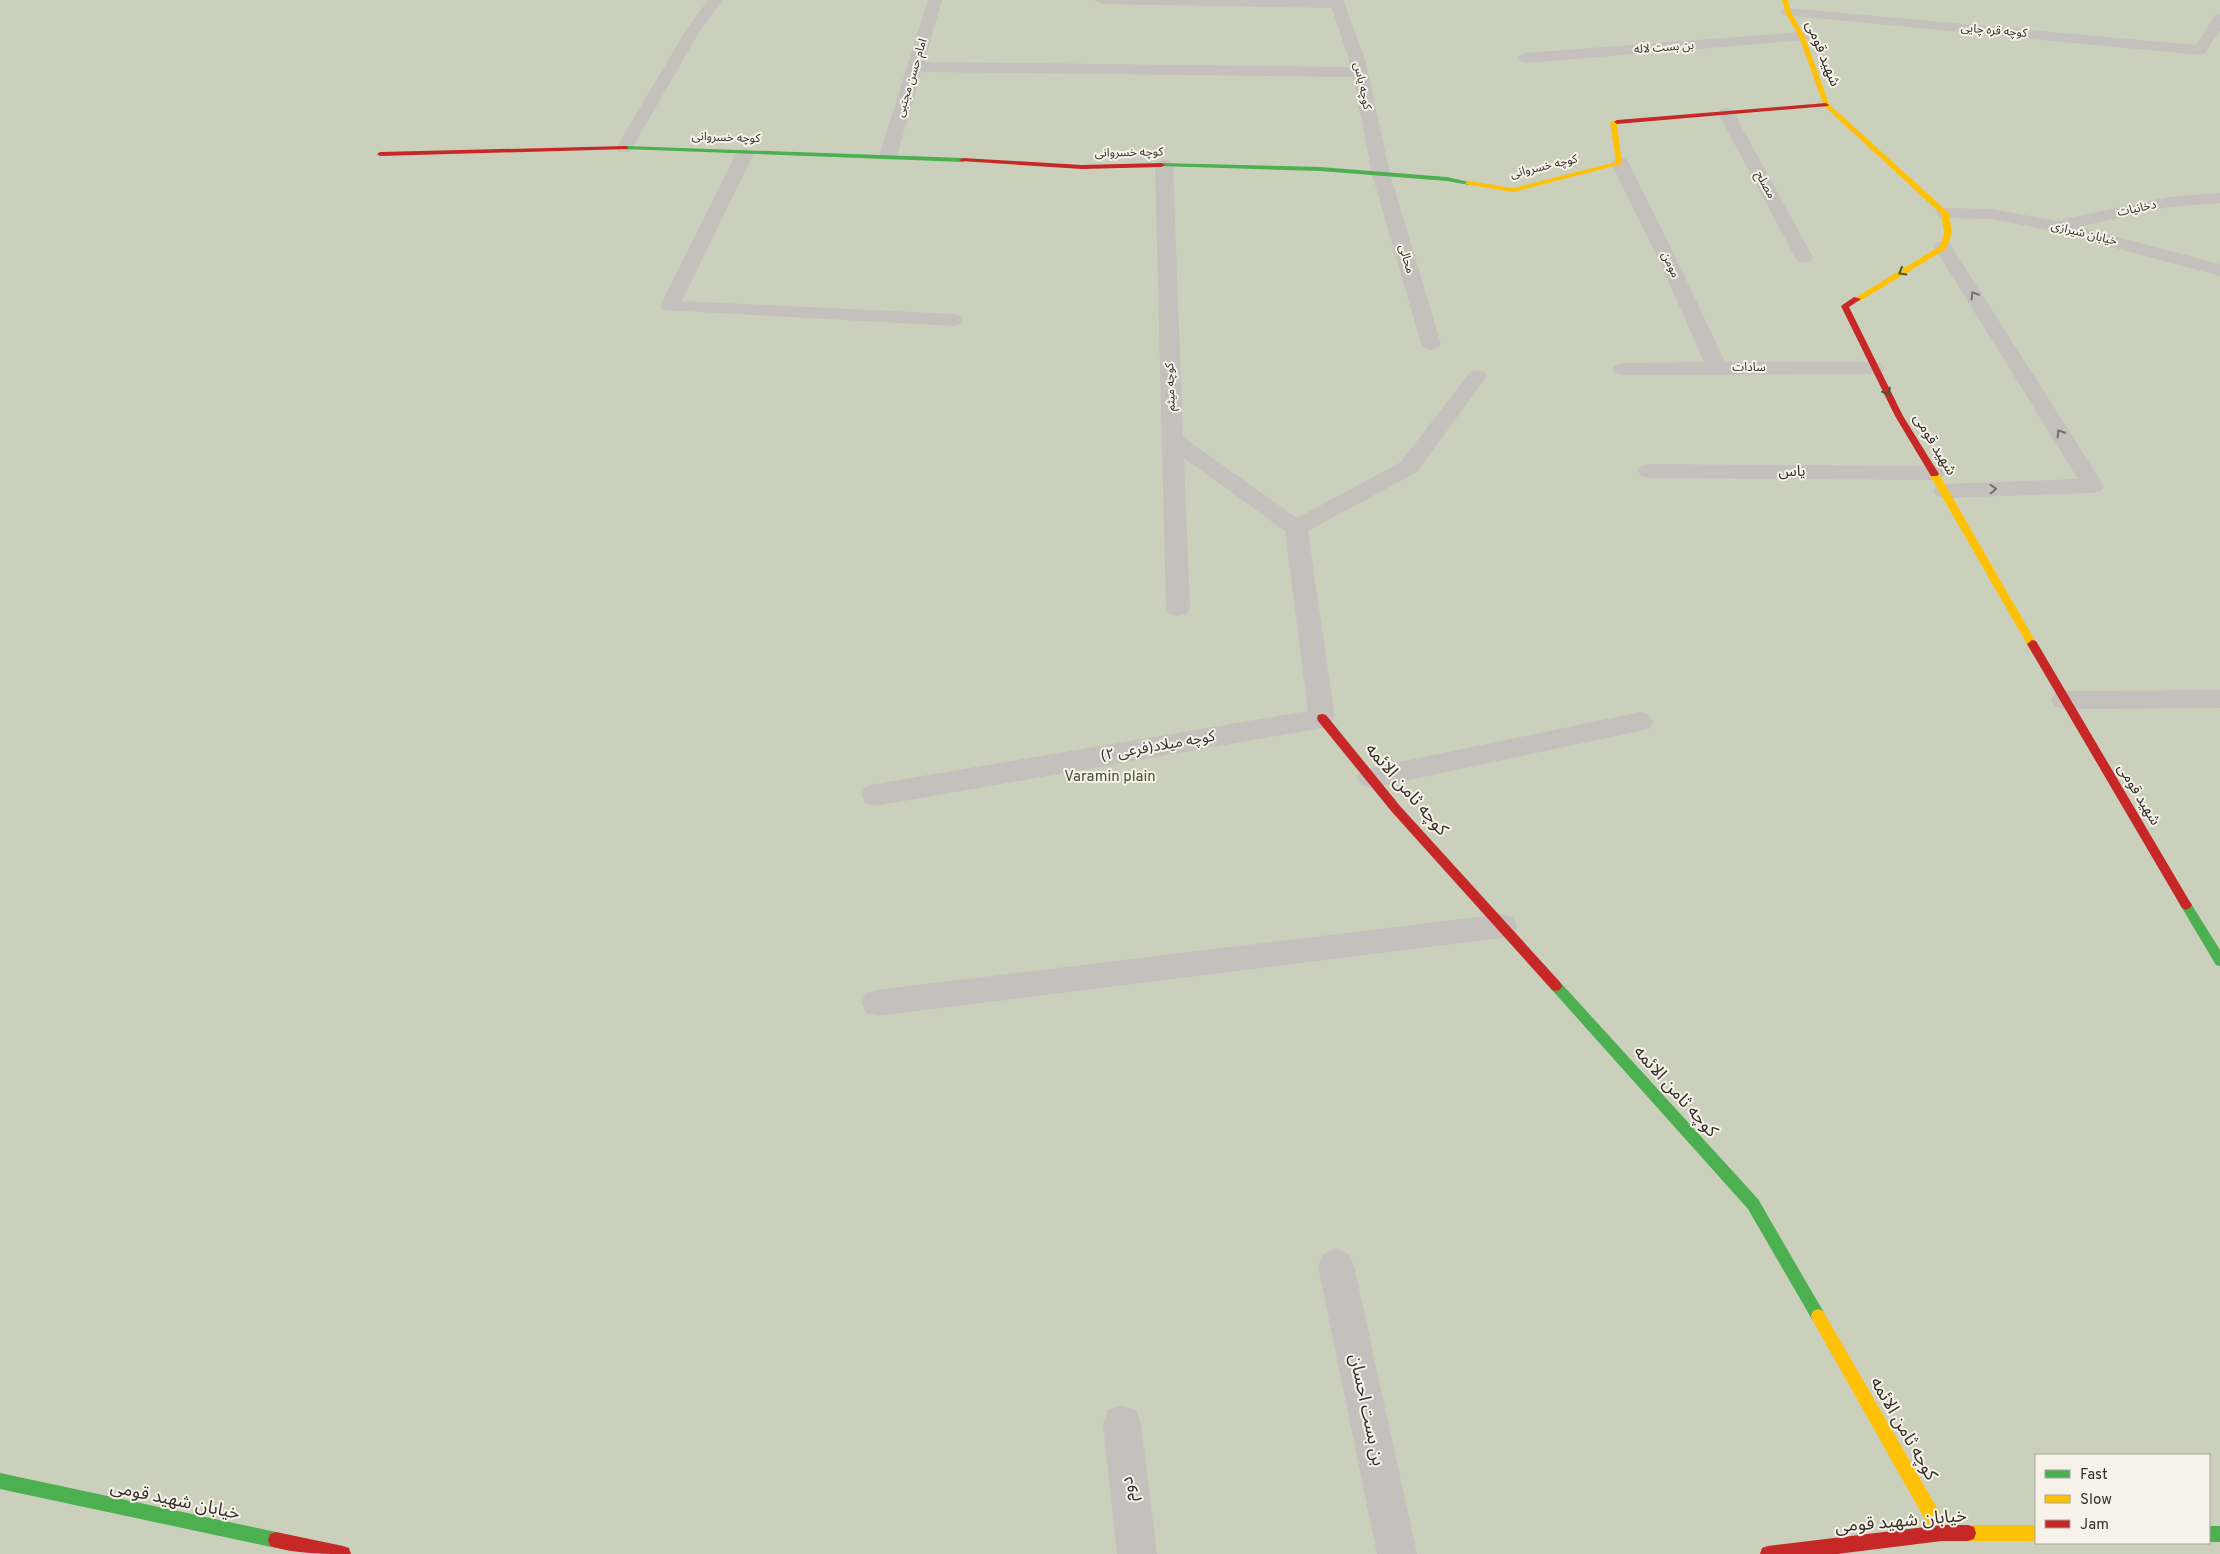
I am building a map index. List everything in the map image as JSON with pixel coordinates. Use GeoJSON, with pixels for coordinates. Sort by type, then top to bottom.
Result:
{"type":"FeatureCollection","features":[{"type":"Feature","properties":{"kind":"street"},"geometry":{"type":"LineString","coordinates":[[624,148],[693,30],[715,0]]}},
{"type":"Feature","properties":{"kind":"street","name":"امام حسن مجتبی"},"geometry":{"type":"LineString","coordinates":[[888,156],[935,0]]}},
{"type":"Feature","properties":{"kind":"street"},"geometry":{"type":"LineString","coordinates":[[1102,0],[1337,2]]}},
{"type":"Feature","properties":{"kind":"street","name":"کوچه یاس"},"geometry":{"type":"LineString","coordinates":[[1337,2],[1359,72],[1381,174]]}},
{"type":"Feature","properties":{"kind":"street","name":"شهید قومی"},"geometry":{"type":"LineString","coordinates":[[1787,6],[1802,37],[1826,105],[1945,213]]}},
{"type":"Feature","properties":{"kind":"street","name":"کوچه قره چایی"},"geometry":{"type":"LineString","coordinates":[[1787,6],[2200,50],[2220,18]]}},
{"type":"Feature","properties":{"kind":"street","name":"بن بست لاله"},"geometry":{"type":"LineString","coordinates":[[1525,58],[1802,37]]}},
{"type":"Feature","properties":{"kind":"street"},"geometry":{"type":"LineString","coordinates":[[915,67],[1359,72]]}},
{"type":"Feature","properties":{"kind":"street"},"geometry":{"type":"LineString","coordinates":[[1620,163],[1613,122],[1826,105]]}},
{"type":"Feature","properties":{"kind":"street","name":"مصلح"},"geometry":{"type":"LineString","coordinates":[[1726,113],[1804,257]]}},
{"type":"Feature","properties":{"kind":"street","name":"کوچه خسروانی"},"geometry":{"type":"LineString","coordinates":[[380,154],[624,148],[888,156],[1082,167],[1164,165],[1320,169],[1448,179],[1513,190],[1620,163]]}},
{"type":"Feature","properties":{"kind":"street"},"geometry":{"type":"LineString","coordinates":[[745,153],[670,306],[954,320]]}},
{"type":"Feature","properties":{"kind":"street","name":"مومن"},"geometry":{"type":"LineString","coordinates":[[1620,163],[1668,260],[1717,368]]}},
{"type":"Feature","properties":{"kind":"street","name":"کوچه میثم"},"geometry":{"type":"LineString","coordinates":[[1164,165],[1178,608]]}},
{"type":"Feature","properties":{"kind":"street","name":"محالی"},"geometry":{"type":"LineString","coordinates":[[1381,174],[1431,344]]}},
{"type":"Feature","properties":{"kind":"street","name":"دخانیات"},"geometry":{"type":"LineString","coordinates":[[2054,226],[2168,202],[2220,198]]}},
{"type":"Feature","properties":{"kind":"street"},"geometry":{"type":"LineString","coordinates":[[1944,247],[1948,233],[1945,213]]}},
{"type":"Feature","properties":{"kind":"street","name":"خیابان شیرازی"},"geometry":{"type":"LineString","coordinates":[[1945,213],[1993,214],[2054,226],[2220,270]]}},
{"type":"Feature","properties":{"kind":"street","name":"شهید قومی"},"geometry":{"type":"LineString","coordinates":[[1944,247],[1845,306],[1899,416],[2064,700],[2220,960]]}},
{"type":"Feature","properties":{"kind":"street","name":"یاس"},"geometry":{"type":"LineString","coordinates":[[1650,471],[2093,486],[1944,247]]}},
{"type":"Feature","properties":{"kind":"street","name":"سادات"},"geometry":{"type":"LineString","coordinates":[[1622,369],[1875,368]]}},
{"type":"Feature","properties":{"kind":"street"},"geometry":{"type":"LineString","coordinates":[[1296,528],[1409,466],[1477,376]]}},
{"type":"Feature","properties":{"kind":"street"},"geometry":{"type":"LineString","coordinates":[[1172,439],[1296,528],[1322,718]]}},
{"type":"Feature","properties":{"kind":"street"},"geometry":{"type":"LineString","coordinates":[[2064,700],[2220,699]]}},
{"type":"Feature","properties":{"kind":"street","name":"کوچه ثامن الائمه"},"geometry":{"type":"LineString","coordinates":[[1322,718],[1371,778],[1502,926],[1753,1204],[1942,1533]]}},
{"type":"Feature","properties":{"kind":"street","name":"کوچه میلاد(فرعی ۲)"},"geometry":{"type":"LineString","coordinates":[[875,795],[1322,718]]}},
{"type":"Feature","properties":{"kind":"street"},"geometry":{"type":"LineString","coordinates":[[1371,778],[1640,722]]}},
{"type":"Feature","properties":{"kind":"street"},"geometry":{"type":"LineString","coordinates":[[877,1003],[1502,926]]}},
{"type":"Feature","properties":{"kind":"street","name":"بن بست احسان"},"geometry":{"type":"LineString","coordinates":[[1336,1266],[1397,1554]]}},
{"type":"Feature","properties":{"kind":"street","name":"دوم"},"geometry":{"type":"LineString","coordinates":[[1122,1424],[1137,1554]]}},
{"type":"Feature","properties":{"kind":"street","name":"خیابان شهید قومی"},"geometry":{"type":"LineString","coordinates":[[0,1481],[343,1554]]}},
{"type":"Feature","properties":{"kind":"street","name":"خیابان شهید قومی"},"geometry":{"type":"LineString","coordinates":[[1781,1553],[1942,1533],[2035,1533]]}},
{"type":"Feature","properties":{"kind":"green space","name":"Varamin plain"},"geometry":{"type":"Polygon","coordinates":[[[0,0],[2220,0],[2220,1554],[0,1554],[0,0]]]}},
{"type":"Feature","properties":{"kind":"traffic: fast"},"geometry":{"type":"LineString","coordinates":[[626,148],[963,160]]}},
{"type":"Feature","properties":{"kind":"traffic: fast"},"geometry":{"type":"LineString","coordinates":[[1161,165],[1320,169],[1447,179],[1469,183]]}},
{"type":"Feature","properties":{"kind":"traffic: fast"},"geometry":{"type":"LineString","coordinates":[[2186,905],[2220,961]]}},
{"type":"Feature","properties":{"kind":"traffic: fast"},"geometry":{"type":"LineString","coordinates":[[1556,986],[1753,1204],[1818,1316]]}},
{"type":"Feature","properties":{"kind":"traffic: fast"},"geometry":{"type":"LineString","coordinates":[[0,1481],[276,1540]]}},
{"type":"Feature","properties":{"kind":"traffic: fast"},"geometry":{"type":"LineString","coordinates":[[2210,1534],[2220,1534]]}},
{"type":"Feature","properties":{"kind":"traffic: slow"},"geometry":{"type":"LineString","coordinates":[[1785,0],[1788,12],[1802,37],[1826,105],[1945,213],[1948,233],[1943,247],[1857,299]]}},
{"type":"Feature","properties":{"kind":"traffic: slow"},"geometry":{"type":"LineString","coordinates":[[1469,183],[1513,190],[1620,163],[1613,122],[1617,122]]}},
{"type":"Feature","properties":{"kind":"traffic: slow"},"geometry":{"type":"LineString","coordinates":[[1934,474],[2032,644]]}},
{"type":"Feature","properties":{"kind":"traffic: slow"},"geometry":{"type":"LineString","coordinates":[[1818,1316],[1942,1533]]}},
{"type":"Feature","properties":{"kind":"traffic: slow"},"geometry":{"type":"LineString","coordinates":[[1968,1533],[2035,1533]]}},
{"type":"Feature","properties":{"kind":"traffic: jam"},"geometry":{"type":"LineString","coordinates":[[1617,122],[1826,105]]}},
{"type":"Feature","properties":{"kind":"traffic: jam"},"geometry":{"type":"LineString","coordinates":[[380,154],[626,148]]}},
{"type":"Feature","properties":{"kind":"traffic: jam"},"geometry":{"type":"LineString","coordinates":[[963,160],[1082,167],[1161,165]]}},
{"type":"Feature","properties":{"kind":"traffic: jam"},"geometry":{"type":"LineString","coordinates":[[1857,299],[1845,306],[1899,416],[1934,474]]}},
{"type":"Feature","properties":{"kind":"traffic: jam"},"geometry":{"type":"LineString","coordinates":[[2032,644],[2186,905]]}},
{"type":"Feature","properties":{"kind":"traffic: jam"},"geometry":{"type":"LineString","coordinates":[[1322,718],[1396,809],[1556,986]]}},
{"type":"Feature","properties":{"kind":"traffic: jam"},"geometry":{"type":"LineString","coordinates":[[1768,1554],[1942,1533],[1968,1533]]}},
{"type":"Feature","properties":{"kind":"traffic: jam"},"geometry":{"type":"LineString","coordinates":[[276,1540],[343,1554]]}}]}
